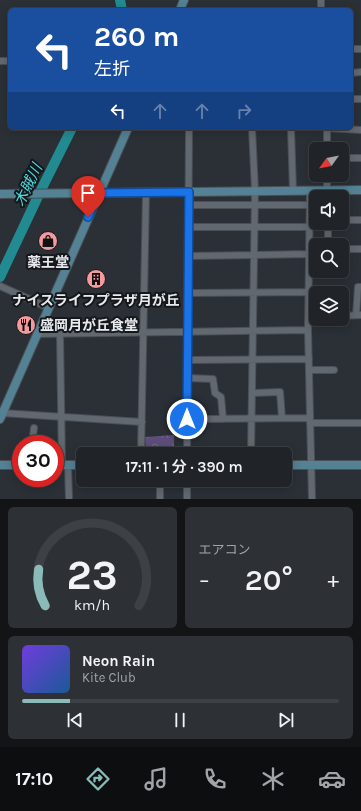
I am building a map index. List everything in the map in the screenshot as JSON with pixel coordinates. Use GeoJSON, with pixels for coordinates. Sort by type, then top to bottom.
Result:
{"type":"FeatureCollection","features":[{"type":"Feature","properties":{"kind":"street"},"geometry":{"type":"LineString","coordinates":[[127,130],[49,308],[2,410],[142,422]]}},
{"type":"Feature","properties":{"kind":"street"},"geometry":{"type":"LineString","coordinates":[[187,447],[189,130]]}},
{"type":"Feature","properties":{"kind":"street"},"geometry":{"type":"LineString","coordinates":[[251,447],[254,255],[252,130]]}},
{"type":"Feature","properties":{"kind":"street"},"geometry":{"type":"LineString","coordinates":[[291,130],[293,191]]}},
{"type":"Feature","properties":{"kind":"street"},"geometry":{"type":"LineString","coordinates":[[327,130],[327,142]]}},
{"type":"Feature","properties":{"kind":"street"},"geometry":{"type":"LineString","coordinates":[[349,158],[361,158]]}},
{"type":"Feature","properties":{"kind":"street"},"geometry":{"type":"LineString","coordinates":[[0,194],[309,190]]}},
{"type":"Feature","properties":{"kind":"street"},"geometry":{"type":"LineString","coordinates":[[349,191],[361,190]]}},
{"type":"Feature","properties":{"kind":"street"},"geometry":{"type":"LineString","coordinates":[[141,447],[146,192]]}},
{"type":"Feature","properties":{"kind":"street"},"geometry":{"type":"LineString","coordinates":[[189,205],[309,205]]}},
{"type":"Feature","properties":{"kind":"street"},"geometry":{"type":"LineString","coordinates":[[349,220],[361,220]]}},
{"type":"Feature","properties":{"kind":"street"},"geometry":{"type":"LineString","coordinates":[[188,227],[309,227]]}},
{"type":"Feature","properties":{"kind":"street"},"geometry":{"type":"LineString","coordinates":[[349,249],[361,249]]}},
{"type":"Feature","properties":{"kind":"street"},"geometry":{"type":"LineString","coordinates":[[188,256],[309,254]]}},
{"type":"Feature","properties":{"kind":"street"},"geometry":{"type":"LineString","coordinates":[[0,286],[49,308]]}},
{"type":"Feature","properties":{"kind":"street"},"geometry":{"type":"LineString","coordinates":[[349,316],[359,315],[358,287],[361,286]]}},
{"type":"Feature","properties":{"kind":"street"},"geometry":{"type":"LineString","coordinates":[[188,293],[309,292]]}},
{"type":"Feature","properties":{"kind":"street"},"geometry":{"type":"LineString","coordinates":[[309,316],[308,330],[312,499]]}},
{"type":"Feature","properties":{"kind":"street"},"geometry":{"type":"LineString","coordinates":[[37,334],[308,330]]}},
{"type":"Feature","properties":{"kind":"street"},"geometry":{"type":"LineString","coordinates":[[60,334],[61,435]]}},
{"type":"Feature","properties":{"kind":"street"},"geometry":{"type":"LineString","coordinates":[[188,360],[309,359]]}},
{"type":"Feature","properties":{"kind":"street"},"geometry":{"type":"LineString","coordinates":[[309,370],[334,370]]}},
{"type":"Feature","properties":{"kind":"street"},"geometry":{"type":"LineString","coordinates":[[187,378],[213,379],[215,394],[221,397],[222,419]]}},
{"type":"Feature","properties":{"kind":"street"},"geometry":{"type":"LineString","coordinates":[[252,393],[280,392],[282,418]]}},
{"type":"Feature","properties":{"kind":"street"},"geometry":{"type":"LineString","coordinates":[[187,419],[282,418],[361,423]]}},
{"type":"Feature","properties":{"kind":"street"},"geometry":{"type":"LineString","coordinates":[[33,435],[34,428]]}},
{"type":"Feature","properties":{"kind":"street"},"geometry":{"type":"LineString","coordinates":[[0,465],[12,465]]}},
{"type":"Feature","properties":{"kind":"street"},"geometry":{"type":"LineString","coordinates":[[64,465],[76,465]]}},
{"type":"Feature","properties":{"kind":"street"},"geometry":{"type":"LineString","coordinates":[[292,465],[361,465]]}},
{"type":"Feature","properties":{"kind":"street"},"geometry":{"type":"LineString","coordinates":[[64,476],[68,499]]}},
{"type":"Feature","properties":{"kind":"street"},"geometry":{"type":"LineString","coordinates":[[160,487],[160,499]]}},
{"type":"Feature","properties":{"kind":"street"},"geometry":{"type":"LineString","coordinates":[[187,487],[187,499]]}},
{"type":"Feature","properties":{"kind":"green space"},"geometry":{"type":"Polygon","coordinates":[[[174,435],[174,447],[146,447],[145,437],[174,435]]]}},
{"type":"Feature","properties":{"kind":"waterway","name":"木賊川"},"geometry":{"type":"LineString","coordinates":[[120,0],[122,8]]}},
{"type":"Feature","properties":{"kind":"waterway","name":"木賊川"},"geometry":{"type":"LineString","coordinates":[[0,277],[71,130]]}},
{"type":"Feature","properties":{"kind":"place","name":"薬王堂"},"geometry":{"type":"Point","coordinates":[48,241]}},
{"type":"Feature","properties":{"kind":"place","name":"ナイスライフプラザ月が丘"},"geometry":{"type":"Point","coordinates":[96,279]}},
{"type":"Feature","properties":{"kind":"place","name":"盛岡月が丘食堂"},"geometry":{"type":"Point","coordinates":[26,325]}},
{"type":"Feature","properties":{"kind":"route"},"geometry":{"type":"LineString","coordinates":[[88,217],[99,193],[189,192],[187,419]]}}]}
